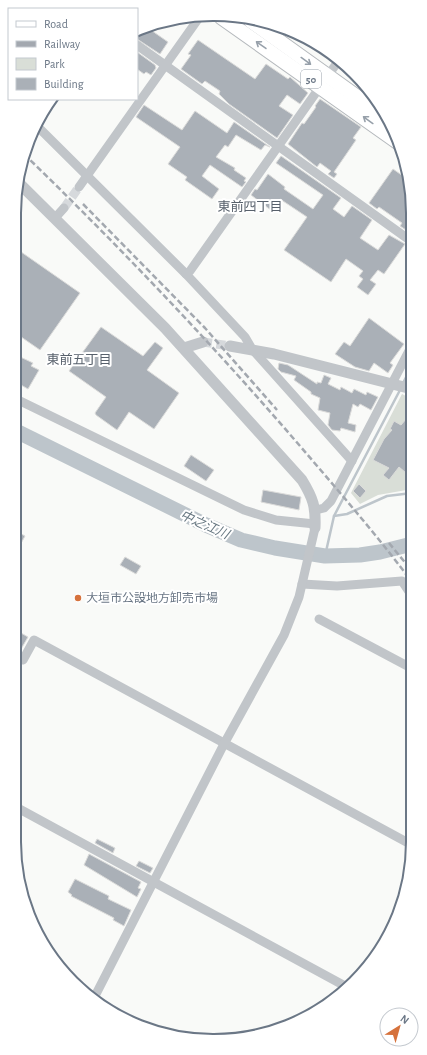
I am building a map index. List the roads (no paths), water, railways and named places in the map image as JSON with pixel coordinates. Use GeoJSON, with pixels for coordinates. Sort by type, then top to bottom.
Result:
{"type":"FeatureCollection","features":[{"type":"Feature","properties":{"kind":"main road","name":"50"},"geometry":{"type":"LineString","coordinates":[[228,21],[377,112]]}},
{"type":"Feature","properties":{"kind":"main road","name":"50"},"geometry":{"type":"LineString","coordinates":[[259,27],[389,134]]}},
{"type":"Feature","properties":{"kind":"street"},"geometry":{"type":"LineString","coordinates":[[79,187],[195,22]]}},
{"type":"Feature","properties":{"kind":"street"},"geometry":{"type":"LineString","coordinates":[[138,46],[406,237]]}},
{"type":"Feature","properties":{"kind":"street"},"geometry":{"type":"LineString","coordinates":[[186,274],[190,271],[335,65]]}},
{"type":"Feature","properties":{"kind":"street"},"geometry":{"type":"LineString","coordinates":[[40,129],[186,274],[245,337],[252,349],[352,461]]}},
{"type":"Feature","properties":{"kind":"street"},"geometry":{"type":"LineString","coordinates":[[23,187],[184,348],[302,480],[311,495],[316,510],[315,526],[299,597],[284,635],[224,744],[96,994]]}},
{"type":"Feature","properties":{"kind":"street"},"geometry":{"type":"LineString","coordinates":[[55,218],[64,208]]}},
{"type":"Feature","properties":{"kind":"street"},"geometry":{"type":"LineString","coordinates":[[184,348],[203,342]]}},
{"type":"Feature","properties":{"kind":"street"},"geometry":{"type":"LineString","coordinates":[[230,346],[252,349],[406,388]]}},
{"type":"Feature","properties":{"kind":"street"},"geometry":{"type":"LineString","coordinates":[[316,510],[324,508],[331,501],[394,384],[406,358]]}},
{"type":"Feature","properties":{"kind":"street"},"geometry":{"type":"LineString","coordinates":[[21,401],[244,510],[276,520],[315,526]]}},
{"type":"Feature","properties":{"kind":"street"},"geometry":{"type":"LineString","coordinates":[[303,581],[337,586],[402,581],[406,587]]}},
{"type":"Feature","properties":{"kind":"street"},"geometry":{"type":"LineString","coordinates":[[319,619],[406,666]]}},
{"type":"Feature","properties":{"kind":"street"},"geometry":{"type":"LineString","coordinates":[[21,659],[23,660],[34,640],[406,842]]}},
{"type":"Feature","properties":{"kind":"street"},"geometry":{"type":"LineString","coordinates":[[21,810],[342,984]]}},
{"type":"Feature","properties":{"kind":"waterway"},"geometry":{"type":"LineString","coordinates":[[403,383],[406,377]]}},
{"type":"Feature","properties":{"kind":"waterway"},"geometry":{"type":"LineString","coordinates":[[325,556],[334,516],[400,390]]}},
{"type":"Feature","properties":{"kind":"waterway","name":"中之江川"},"geometry":{"type":"LineString","coordinates":[[21,433],[206,525],[241,540],[275,548],[325,556],[360,555],[406,546]]}},
{"type":"Feature","properties":{"kind":"waterway"},"geometry":{"type":"LineString","coordinates":[[334,516],[347,514],[387,496],[406,494]]}},
{"type":"Feature","properties":{"kind":"tunnel"},"geometry":{"type":"LineString","coordinates":[[64,208],[79,187]]}},
{"type":"Feature","properties":{"kind":"tunnel"},"geometry":{"type":"LineString","coordinates":[[203,342],[230,346]]}},
{"type":"Feature","properties":{"kind":"railway"},"geometry":{"type":"LineString","coordinates":[[29,159],[133,263],[204,338],[347,501],[406,574]]}},
{"type":"Feature","properties":{"kind":"railway"},"geometry":{"type":"LineString","coordinates":[[83,204],[205,328],[277,410]]}},
{"type":"Feature","properties":{"kind":"railway"},"geometry":{"type":"LineString","coordinates":[[389,543],[406,564]]}},
{"type":"Feature","properties":{"kind":"place","name":"大垣市公設地方卸売市場"},"geometry":{"type":"Point","coordinates":[78,598]}},
{"type":"Feature","properties":{"kind":"district","name":"東前四丁目"},"geometry":{"type":"Point","coordinates":[250,206]}},
{"type":"Feature","properties":{"kind":"district","name":"東前五丁目"},"geometry":{"type":"Point","coordinates":[79,359]}}]}
